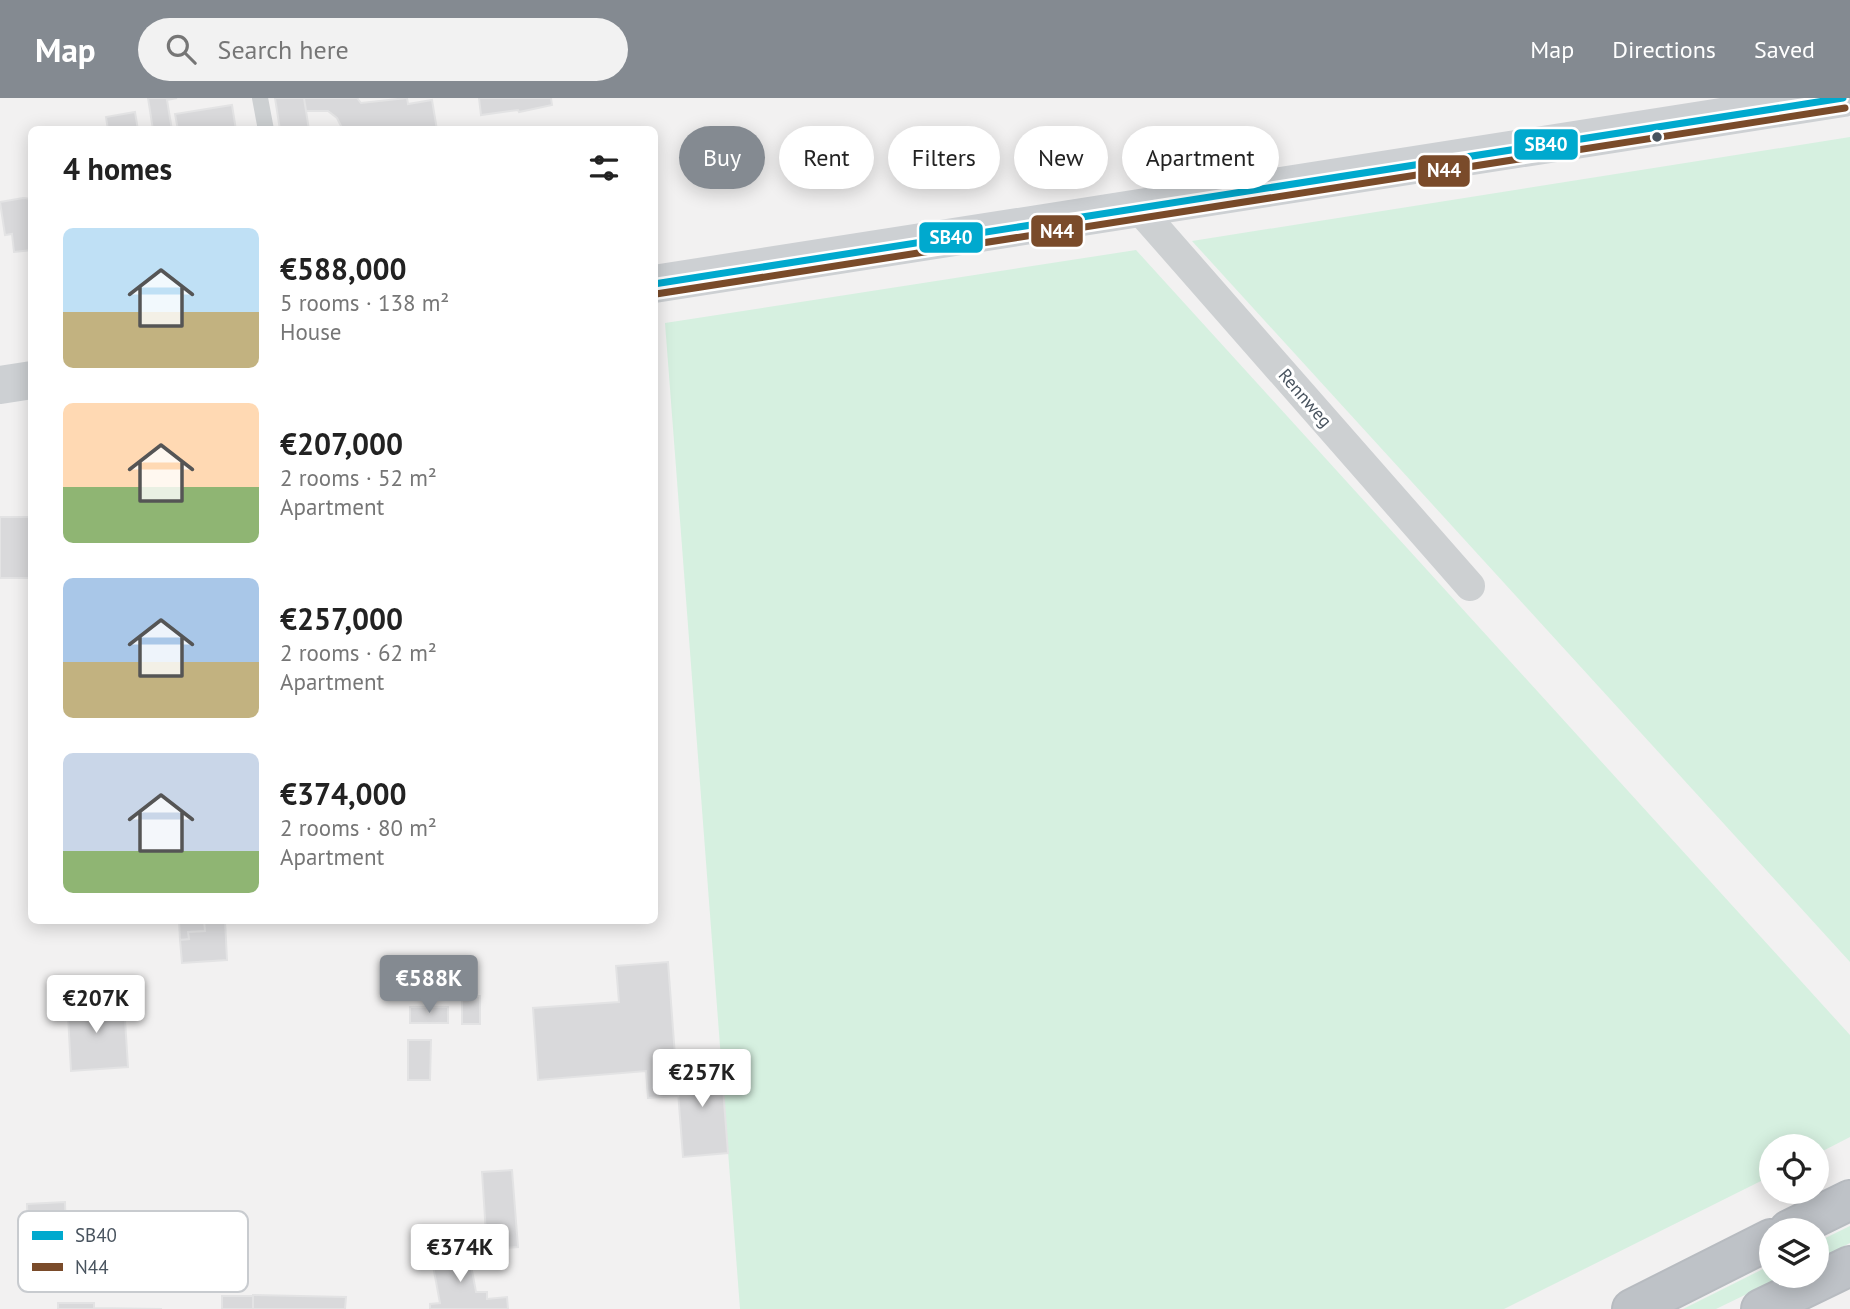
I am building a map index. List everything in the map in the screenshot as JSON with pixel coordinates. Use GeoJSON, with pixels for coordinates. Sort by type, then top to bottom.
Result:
{"type":"FeatureCollection","features":[{"type":"Feature","properties":{"kind":"highway"},"geometry":{"type":"LineString","coordinates":[[1813,1218],[1850,1200]]}},
{"type":"Feature","properties":{"kind":"highway"},"geometry":{"type":"LineString","coordinates":[[1632,1309],[1759,1245]]}},
{"type":"Feature","properties":{"kind":"highway"},"geometry":{"type":"LineString","coordinates":[[1761,1309],[1850,1266]]}},
{"type":"Feature","properties":{"kind":"main road"},"geometry":{"type":"LineString","coordinates":[[658,283],[1843,98]]}},
{"type":"Feature","properties":{"kind":"main road"},"geometry":{"type":"LineString","coordinates":[[0,385],[28,381]]}},
{"type":"Feature","properties":{"kind":"street","name":"Rennweg"},"geometry":{"type":"LineString","coordinates":[[1140,210],[1470,586]]}},
{"type":"Feature","properties":{"kind":"lane"},"geometry":{"type":"LineString","coordinates":[[260,98],[264,126]]}},
{"type":"Feature","properties":{"kind":"green space"},"geometry":{"type":"Polygon","coordinates":[[[1850,137],[1850,962],[1192,241],[1850,137]]]}},
{"type":"Feature","properties":{"kind":"green space"},"geometry":{"type":"Polygon","coordinates":[[[1136,250],[1850,1035],[1850,1137],[1829,1148],[1829,1134],[1759,1134],[1759,1182],[1504,1309],[740,1309],[665,323],[1136,250]]]}},
{"type":"Feature","properties":{"kind":"green space"},"geometry":{"type":"Polygon","coordinates":[[[1850,1226],[1850,1243],[1829,1254],[1829,1236],[1850,1226]]]}},
{"type":"Feature","properties":{"kind":"green space"},"geometry":{"type":"Polygon","coordinates":[[[1759,1271],[1759,1288],[1716,1309],[1683,1309],[1759,1271]]]}},
{"type":"Feature","properties":{"kind":"building"},"geometry":{"type":"Polygon","coordinates":[[[148,98],[177,98],[167,100],[171,126],[152,126],[148,98]]]}},
{"type":"Feature","properties":{"kind":"building"},"geometry":{"type":"Polygon","coordinates":[[[275,98],[304,98],[308,126],[279,126],[275,98]]]}},
{"type":"Feature","properties":{"kind":"building"},"geometry":{"type":"Polygon","coordinates":[[[304,98],[357,98],[361,103],[407,98],[408,104],[432,100],[436,126],[341,126],[337,118],[328,111],[306,111],[304,98]]]}},
{"type":"Feature","properties":{"kind":"building"},"geometry":{"type":"Polygon","coordinates":[[[479,98],[551,98],[552,105],[519,112],[481,115],[479,98]]]}},
{"type":"Feature","properties":{"kind":"building"},"geometry":{"type":"Polygon","coordinates":[[[232,105],[235,126],[177,126],[175,114],[232,105]]]}},
{"type":"Feature","properties":{"kind":"building"},"geometry":{"type":"Polygon","coordinates":[[[135,112],[137,126],[107,126],[106,117],[135,112]]]}},
{"type":"Feature","properties":{"kind":"building"},"geometry":{"type":"Polygon","coordinates":[[[28,199],[28,250],[14,252],[12,234],[5,235],[0,202],[28,199]]]}},
{"type":"Feature","properties":{"kind":"building"},"geometry":{"type":"Polygon","coordinates":[[[0,517],[28,517],[28,578],[0,578],[0,517]]]}},
{"type":"Feature","properties":{"kind":"building"},"geometry":{"type":"Polygon","coordinates":[[[179,924],[204,924],[205,931],[188,932],[189,939],[180,940],[179,924]]]}},
{"type":"Feature","properties":{"kind":"building"},"geometry":{"type":"Polygon","coordinates":[[[204,924],[225,924],[227,960],[182,963],[180,940],[189,939],[188,932],[205,931],[204,924]]]}},
{"type":"Feature","properties":{"kind":"building"},"geometry":{"type":"Polygon","coordinates":[[[668,962],[678,1096],[648,1098],[646,1071],[538,1080],[533,1008],[619,1002],[616,966],[668,962]]]}},
{"type":"Feature","properties":{"kind":"building"},"geometry":{"type":"Polygon","coordinates":[[[91,994],[91,1006],[124,1004],[128,1067],[71,1071],[67,996],[91,994]]]}},
{"type":"Feature","properties":{"kind":"building"},"geometry":{"type":"Polygon","coordinates":[[[462,996],[480,996],[480,1024],[462,1024],[462,996]]]}},
{"type":"Feature","properties":{"kind":"building"},"geometry":{"type":"Polygon","coordinates":[[[410,1007],[448,1007],[448,1023],[410,1023],[410,1007]]]}},
{"type":"Feature","properties":{"kind":"building"},"geometry":{"type":"Polygon","coordinates":[[[408,1040],[431,1040],[430,1080],[408,1080],[408,1040]]]}},
{"type":"Feature","properties":{"kind":"building"},"geometry":{"type":"Polygon","coordinates":[[[721,1062],[728,1153],[683,1157],[676,1065],[721,1062]]]}},
{"type":"Feature","properties":{"kind":"building"},"geometry":{"type":"Polygon","coordinates":[[[512,1170],[518,1247],[487,1249],[482,1172],[512,1170]]]}},
{"type":"Feature","properties":{"kind":"building"},"geometry":{"type":"Polygon","coordinates":[[[65,1202],[65,1211],[27,1211],[27,1204],[65,1202]]]}},
{"type":"Feature","properties":{"kind":"building"},"geometry":{"type":"Polygon","coordinates":[[[468,1249],[476,1292],[487,1292],[487,1299],[507,1297],[508,1309],[430,1309],[430,1304],[440,1303],[431,1255],[468,1249]]]}},
{"type":"Feature","properties":{"kind":"building"},"geometry":{"type":"Polygon","coordinates":[[[253,1295],[346,1297],[345,1309],[253,1309],[253,1295]]]}},
{"type":"Feature","properties":{"kind":"building"},"geometry":{"type":"Polygon","coordinates":[[[222,1296],[253,1296],[253,1309],[222,1309],[222,1296]]]}},
{"type":"Feature","properties":{"kind":"building"},"geometry":{"type":"Polygon","coordinates":[[[58,1303],[94,1303],[94,1308],[162,1309],[58,1309],[58,1303]]]}},
{"type":"Feature","properties":{"kind":"transit line","name":"SB40"},"geometry":{"type":"LineString","coordinates":[[658,283],[1843,98]]}},
{"type":"Feature","properties":{"kind":"transit line","name":"N44"},"geometry":{"type":"LineString","coordinates":[[658,294],[1845,108]]}}]}
